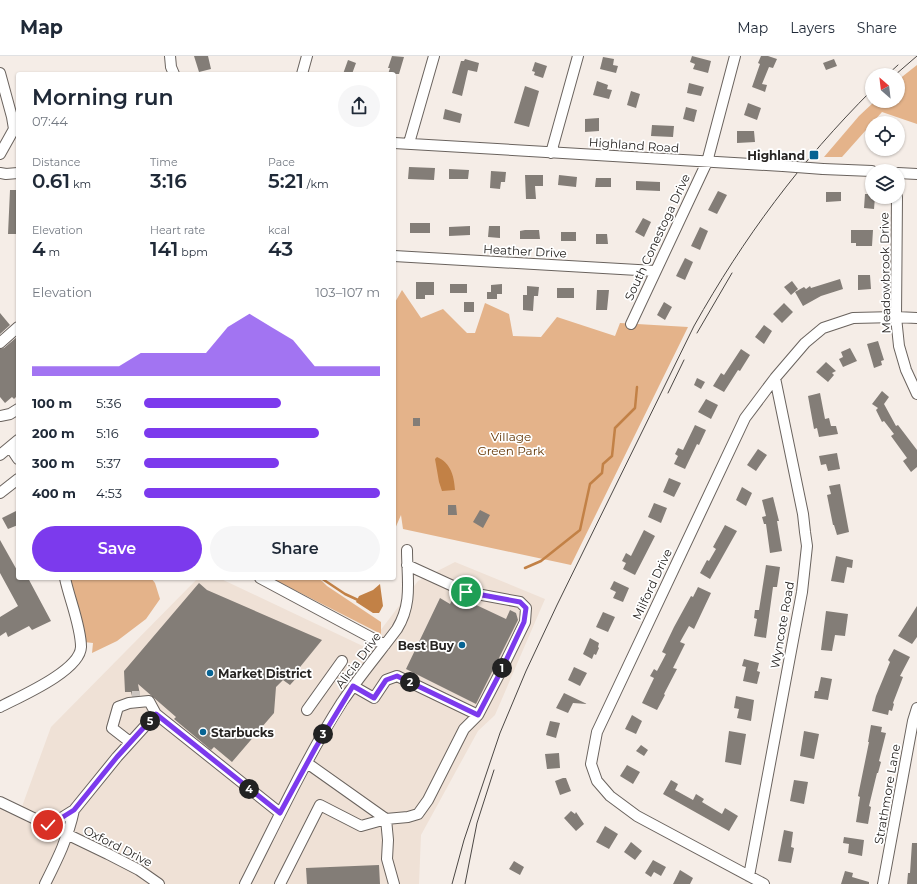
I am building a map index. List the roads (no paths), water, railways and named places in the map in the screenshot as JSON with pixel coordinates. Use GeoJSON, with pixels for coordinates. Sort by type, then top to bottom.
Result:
{"type":"FeatureCollection","features":[{"type":"Feature","properties":{"kind":"street"},"geometry":{"type":"LineString","coordinates":[[170,56],[174,72]]}},
{"type":"Feature","properties":{"kind":"street"},"geometry":{"type":"LineString","coordinates":[[303,72],[307,56]]}},
{"type":"Feature","properties":{"kind":"street"},"geometry":{"type":"LineString","coordinates":[[409,144],[434,56]]}},
{"type":"Feature","properties":{"kind":"street"},"geometry":{"type":"LineString","coordinates":[[551,153],[578,56]]}},
{"type":"Feature","properties":{"kind":"street","name":"South Conestoga Drive"},"geometry":{"type":"LineString","coordinates":[[631,324],[707,162],[735,56]]}},
{"type":"Feature","properties":{"kind":"street"},"geometry":{"type":"LineString","coordinates":[[0,73],[14,129],[0,154]]}},
{"type":"Feature","properties":{"kind":"street","name":"Highland Road"},"geometry":{"type":"LineString","coordinates":[[396,143],[865,171]]}},
{"type":"Feature","properties":{"kind":"street"},"geometry":{"type":"LineString","coordinates":[[0,173],[16,173]]}},
{"type":"Feature","properties":{"kind":"street"},"geometry":{"type":"LineString","coordinates":[[905,173],[917,174]]}},
{"type":"Feature","properties":{"kind":"street","name":"Meadowbrook Drive"},"geometry":{"type":"LineString","coordinates":[[897,204],[896,316],[899,346],[906,370],[917,394]]}},
{"type":"Feature","properties":{"kind":"street","name":"Heather Drive"},"geometry":{"type":"LineString","coordinates":[[396,256],[655,271]]}},
{"type":"Feature","properties":{"kind":"street","name":"Milford Drive"},"geometry":{"type":"LineString","coordinates":[[764,884],[637,816],[610,796],[598,781],[591,764],[598,732],[745,418],[775,378],[805,343],[824,328],[853,318],[896,316],[917,318]]}},
{"type":"Feature","properties":{"kind":"street"},"geometry":{"type":"LineString","coordinates":[[0,343],[16,329]]}},
{"type":"Feature","properties":{"kind":"street","name":"Wyncote Road"},"geometry":{"type":"LineString","coordinates":[[749,876],[802,592],[807,546],[803,514],[775,378]]}},
{"type":"Feature","properties":{"kind":"street"},"geometry":{"type":"LineString","coordinates":[[0,416],[10,414],[16,410]]}},
{"type":"Feature","properties":{"kind":"street"},"geometry":{"type":"LineString","coordinates":[[0,455],[16,442]]}},
{"type":"Feature","properties":{"kind":"street"},"geometry":{"type":"LineString","coordinates":[[10,447],[16,456]]}},
{"type":"Feature","properties":{"kind":"street"},"geometry":{"type":"LineString","coordinates":[[0,493],[16,481]]}},
{"type":"Feature","properties":{"kind":"street","name":"Alicia Drive"},"geometry":{"type":"LineString","coordinates":[[245,884],[280,813],[307,763],[353,686],[397,630],[402,621],[407,609],[407,550]]}},
{"type":"Feature","properties":{"kind":"street"},"geometry":{"type":"LineString","coordinates":[[280,884],[320,805],[361,826],[386,819],[408,817],[418,814],[428,800],[464,729],[478,715],[524,622],[526,608],[520,602],[466,592],[407,565]]}},
{"type":"Feature","properties":{"kind":"street"},"geometry":{"type":"LineString","coordinates":[[0,707],[55,678],[76,660],[81,648],[78,627],[66,580]]}},
{"type":"Feature","properties":{"kind":"street"},"geometry":{"type":"LineString","coordinates":[[264,580],[385,645]]}},
{"type":"Feature","properties":{"kind":"street"},"geometry":{"type":"LineString","coordinates":[[307,710],[342,661]]}},
{"type":"Feature","properties":{"kind":"street"},"geometry":{"type":"LineString","coordinates":[[353,686],[374,698],[386,680],[397,676],[478,715]]}},
{"type":"Feature","properties":{"kind":"street"},"geometry":{"type":"LineString","coordinates":[[118,707],[140,698]]}},
{"type":"Feature","properties":{"kind":"street"},"geometry":{"type":"LineString","coordinates":[[130,742],[112,728],[122,699],[140,698],[156,714],[280,813]]}},
{"type":"Feature","properties":{"kind":"street","name":"Strathmore Lane"},"geometry":{"type":"LineString","coordinates":[[883,884],[913,721],[917,708]]}},
{"type":"Feature","properties":{"kind":"street"},"geometry":{"type":"LineString","coordinates":[[48,825],[74,810],[130,742],[156,714]]}},
{"type":"Feature","properties":{"kind":"street"},"geometry":{"type":"LineString","coordinates":[[307,763],[386,819],[388,840],[387,859],[394,884]]}},
{"type":"Feature","properties":{"kind":"street","name":"Oxford Drive"},"geometry":{"type":"LineString","coordinates":[[0,802],[139,870],[159,884]]}},
{"type":"Feature","properties":{"kind":"street"},"geometry":{"type":"LineString","coordinates":[[45,884],[63,848],[74,810]]}},
{"type":"Feature","properties":{"kind":"waterway"},"geometry":{"type":"LineString","coordinates":[[525,568],[541,561],[580,530],[590,484],[602,473],[603,464],[612,456],[615,428],[635,408],[637,387]]}},
{"type":"Feature","properties":{"kind":"waterway"},"geometry":{"type":"LineString","coordinates":[[324,580],[345,594],[358,600]]}},
{"type":"Feature","properties":{"kind":"tunnel"},"geometry":{"type":"LineString","coordinates":[[132,696],[140,696]]}},
{"type":"Feature","properties":{"kind":"tram line"},"geometry":{"type":"LineString","coordinates":[[903,68],[917,56]]}},
{"type":"Feature","properties":{"kind":"tram line"},"geometry":{"type":"LineString","coordinates":[[895,68],[898,65]]}},
{"type":"Feature","properties":{"kind":"tram line"},"geometry":{"type":"LineString","coordinates":[[452,884],[464,840],[500,733],[526,671],[694,326],[713,293],[753,231],[797,173],[865,97]]}},
{"type":"Feature","properties":{"kind":"tram line"},"geometry":{"type":"LineString","coordinates":[[697,333],[732,273]]}},
{"type":"Feature","properties":{"kind":"tram line"},"geometry":{"type":"LineString","coordinates":[[668,393],[684,360]]}},
{"type":"Feature","properties":{"kind":"tram line"},"geometry":{"type":"LineString","coordinates":[[465,884],[477,823],[494,770]]}},
{"type":"Feature","properties":{"kind":"place","name":"Highland"},"geometry":{"type":"Point","coordinates":[814,155]}},
{"type":"Feature","properties":{"kind":"place","name":"Best Buy"},"geometry":{"type":"Point","coordinates":[462,645]}},
{"type":"Feature","properties":{"kind":"place","name":"Market District"},"geometry":{"type":"Point","coordinates":[210,673]}},
{"type":"Feature","properties":{"kind":"place","name":"Starbucks"},"geometry":{"type":"Point","coordinates":[203,732]}},
{"type":"Feature","properties":{"kind":"park label","name":"Village Green Park"},"geometry":{"type":"Point","coordinates":[511,443]}}]}
